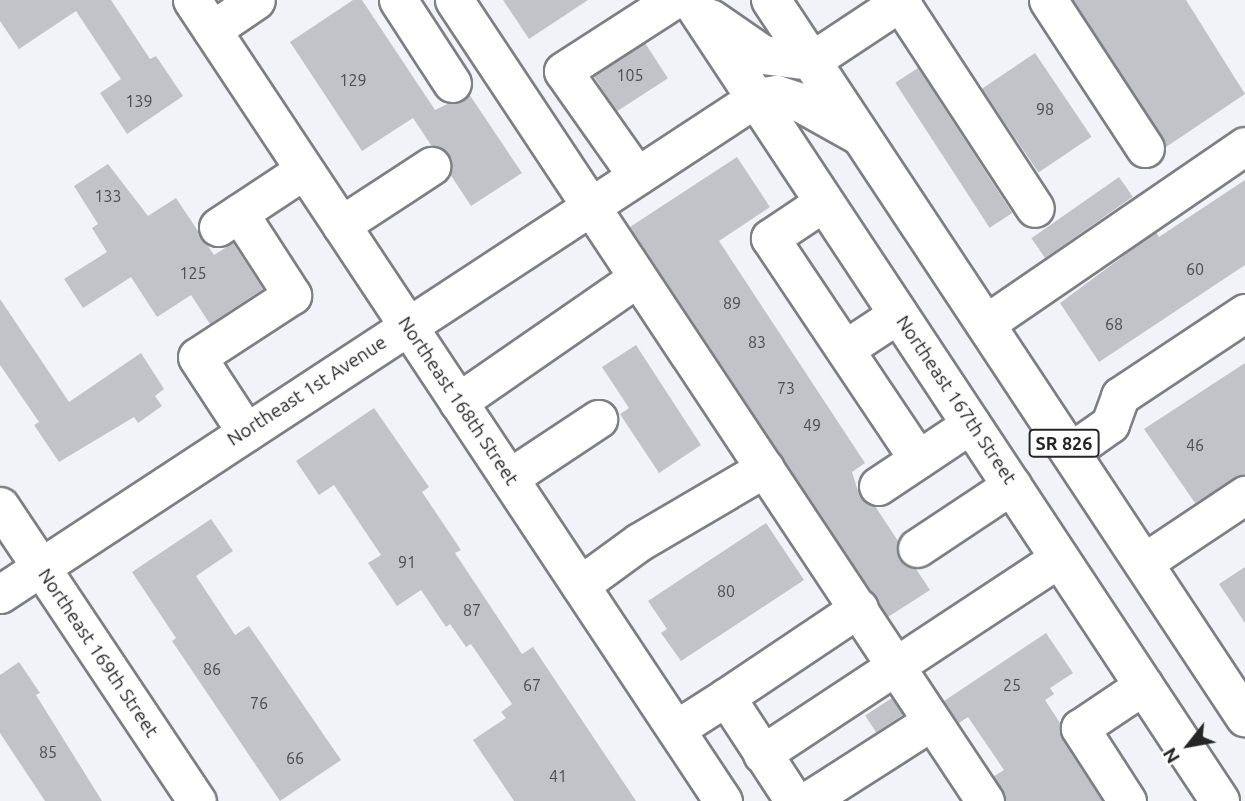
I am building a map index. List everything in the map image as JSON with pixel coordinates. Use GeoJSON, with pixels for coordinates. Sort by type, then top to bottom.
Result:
{"type":"FeatureCollection","features":[{"type":"Feature","properties":{"kind":"main road","name":"SR 826"},"geometry":{"type":"LineString","coordinates":[[771,0],[1245,717]]}},
{"type":"Feature","properties":{"kind":"main road"},"geometry":{"type":"LineString","coordinates":[[686,2],[763,55],[811,61]]}},
{"type":"Feature","properties":{"kind":"main road","name":"Northeast 167th Street"},"geometry":{"type":"LineString","coordinates":[[686,2],[756,99],[1220,801]]}},
{"type":"Feature","properties":{"kind":"main road"},"geometry":{"type":"LineString","coordinates":[[756,99],[777,95],[802,103],[861,137]]}},
{"type":"Feature","properties":{"kind":"street","name":"Northeast 168th Street"},"geometry":{"type":"LineString","coordinates":[[192,0],[723,801]]}},
{"type":"Feature","properties":{"kind":"street"},"geometry":{"type":"LineString","coordinates":[[212,30],[257,0]]}},
{"type":"Feature","properties":{"kind":"street"},"geometry":{"type":"LineString","coordinates":[[398,0],[452,83]]}},
{"type":"Feature","properties":{"kind":"street"},"geometry":{"type":"LineString","coordinates":[[1048,0],[1145,148]]}},
{"type":"Feature","properties":{"kind":"street"},"geometry":{"type":"LineString","coordinates":[[811,61],[902,1],[1035,208]]}},
{"type":"Feature","properties":{"kind":"street"},"geometry":{"type":"LineString","coordinates":[[637,176],[563,71],[686,2]]}},
{"type":"Feature","properties":{"kind":"street"},"geometry":{"type":"LineString","coordinates":[[420,33],[456,4],[985,801]]}},
{"type":"Feature","properties":{"kind":"street","name":"Northeast 1st Avenue"},"geometry":{"type":"LineString","coordinates":[[0,594],[407,325],[756,99]]}},
{"type":"Feature","properties":{"kind":"street"},"geometry":{"type":"LineString","coordinates":[[985,324],[1245,146]]}},
{"type":"Feature","properties":{"kind":"street"},"geometry":{"type":"LineString","coordinates":[[341,225],[431,166]]}},
{"type":"Feature","properties":{"kind":"street"},"geometry":{"type":"LineString","coordinates":[[246,432],[197,357],[292,295],[228,220],[304,170]]}},
{"type":"Feature","properties":{"kind":"street"},"geometry":{"type":"LineString","coordinates":[[824,202],[770,238],[918,459]]}},
{"type":"Feature","properties":{"kind":"street"},"geometry":{"type":"LineString","coordinates":[[458,402],[637,278]]}},
{"type":"Feature","properties":{"kind":"street"},"geometry":{"type":"LineString","coordinates":[[1070,452],[1110,424],[1120,396],[1245,313]]}},
{"type":"Feature","properties":{"kind":"street"},"geometry":{"type":"LineString","coordinates":[[845,349],[898,314]]}},
{"type":"Feature","properties":{"kind":"street"},"geometry":{"type":"LineString","coordinates":[[509,478],[598,419]]}},
{"type":"Feature","properties":{"kind":"street"},"geometry":{"type":"LineString","coordinates":[[878,486],[971,424]]}},
{"type":"Feature","properties":{"kind":"street"},"geometry":{"type":"LineString","coordinates":[[580,585],[639,542],[765,468]]}},
{"type":"Feature","properties":{"kind":"street"},"geometry":{"type":"LineString","coordinates":[[917,548],[1012,485]]}},
{"type":"Feature","properties":{"kind":"street"},"geometry":{"type":"LineString","coordinates":[[1143,563],[1245,495]]}},
{"type":"Feature","properties":{"kind":"street","name":"Northeast 169th Street"},"geometry":{"type":"LineString","coordinates":[[0,506],[197,801]]}},
{"type":"Feature","properties":{"kind":"street"},"geometry":{"type":"LineString","coordinates":[[762,754],[1059,558]]}},
{"type":"Feature","properties":{"kind":"street"},"geometry":{"type":"LineString","coordinates":[[676,729],[859,608]]}},
{"type":"Feature","properties":{"kind":"street"},"geometry":{"type":"LineString","coordinates":[[1127,801],[1080,728],[1144,685]]}},
{"type":"Feature","properties":{"kind":"street"},"geometry":{"type":"LineString","coordinates":[[726,697],[794,801]]}},
{"type":"Feature","properties":{"kind":"street"},"geometry":{"type":"LineString","coordinates":[[807,801],[932,721]]}},
{"type":"Feature","properties":{"kind":"building"},"geometry":{"type":"Polygon","coordinates":[[[0,0],[111,0],[150,59],[156,56],[183,96],[127,134],[100,93],[121,79],[76,11],[19,49],[0,21],[0,0]]]}},
{"type":"Feature","properties":{"kind":"building"},"geometry":{"type":"Polygon","coordinates":[[[353,0],[362,0],[435,110],[469,94],[522,173],[471,206],[450,174],[448,154],[431,145],[413,118],[362,151],[290,42],[353,0]]]}},
{"type":"Feature","properties":{"kind":"building"},"geometry":{"type":"Polygon","coordinates":[[[503,0],[588,0],[529,39],[503,0]]]}},
{"type":"Feature","properties":{"kind":"building"},"geometry":{"type":"Polygon","coordinates":[[[1073,0],[1186,0],[1245,94],[1166,147],[1073,0]]]}},
{"type":"Feature","properties":{"kind":"building"},"geometry":{"type":"Polygon","coordinates":[[[645,43],[668,78],[617,111],[594,76],[645,43]]]}},
{"type":"Feature","properties":{"kind":"building"},"geometry":{"type":"Polygon","coordinates":[[[1035,53],[1091,137],[1038,173],[982,89],[1035,53]]]}},
{"type":"Feature","properties":{"kind":"building"},"geometry":{"type":"Polygon","coordinates":[[[918,68],[1012,213],[990,228],[895,83],[918,68]]]}},
{"type":"Feature","properties":{"kind":"building"},"geometry":{"type":"Polygon","coordinates":[[[737,157],[770,207],[719,241],[865,463],[852,472],[860,497],[875,506],[898,541],[899,559],[916,569],[930,590],[888,617],[630,227],[737,157]]]}},
{"type":"Feature","properties":{"kind":"building"},"geometry":{"type":"Polygon","coordinates":[[[108,164],[148,216],[176,198],[214,255],[233,243],[263,289],[210,324],[191,295],[157,317],[131,277],[83,308],[64,279],[107,252],[92,228],[98,224],[74,186],[108,164]]]}},
{"type":"Feature","properties":{"kind":"building"},"geometry":{"type":"Polygon","coordinates":[[[1119,177],[1133,197],[1045,258],[1031,238],[1119,177]]]}},
{"type":"Feature","properties":{"kind":"building"},"geometry":{"type":"Polygon","coordinates":[[[1245,180],[1245,265],[1099,362],[1060,303],[1156,232],[1159,237],[1245,180]]]}},
{"type":"Feature","properties":{"kind":"building"},"geometry":{"type":"Polygon","coordinates":[[[0,299],[69,402],[141,353],[164,389],[155,396],[162,406],[138,423],[134,417],[59,462],[34,425],[39,422],[0,365],[0,299]]]}},
{"type":"Feature","properties":{"kind":"building"},"geometry":{"type":"Polygon","coordinates":[[[636,345],[701,445],[659,473],[620,414],[629,408],[602,367],[636,345]]]}},
{"type":"Feature","properties":{"kind":"building"},"geometry":{"type":"Polygon","coordinates":[[[1245,363],[1245,474],[1195,503],[1144,429],[1245,363]]]}},
{"type":"Feature","properties":{"kind":"building"},"geometry":{"type":"Polygon","coordinates":[[[374,408],[429,487],[422,492],[461,550],[455,553],[522,654],[533,647],[636,801],[514,801],[473,740],[506,718],[501,712],[512,704],[471,644],[466,647],[450,624],[446,627],[421,590],[397,606],[368,563],[381,555],[334,485],[319,495],[296,461],[374,408]]]}},
{"type":"Feature","properties":{"kind":"building"},"geometry":{"type":"Polygon","coordinates":[[[211,519],[233,551],[196,576],[235,635],[249,626],[341,760],[280,801],[172,641],[176,638],[132,572],[211,519]]]}},
{"type":"Feature","properties":{"kind":"building"},"geometry":{"type":"Polygon","coordinates":[[[766,523],[804,580],[681,661],[661,633],[667,629],[648,601],[766,523]]]}},
{"type":"Feature","properties":{"kind":"building"},"geometry":{"type":"Polygon","coordinates":[[[1245,567],[1245,623],[1219,584],[1245,567]]]}},
{"type":"Feature","properties":{"kind":"building"},"geometry":{"type":"Polygon","coordinates":[[[1046,633],[1073,673],[1050,688],[1054,694],[1045,700],[1060,723],[1062,739],[1102,801],[1006,801],[994,776],[1004,770],[968,717],[959,723],[944,701],[1046,633]]]}},
{"type":"Feature","properties":{"kind":"building"},"geometry":{"type":"Polygon","coordinates":[[[19,662],[40,693],[36,695],[102,801],[45,801],[0,733],[0,675],[19,662]]]}},
{"type":"Feature","properties":{"kind":"building"},"geometry":{"type":"Polygon","coordinates":[[[892,698],[903,715],[876,732],[865,715],[892,698]]]}}]}
